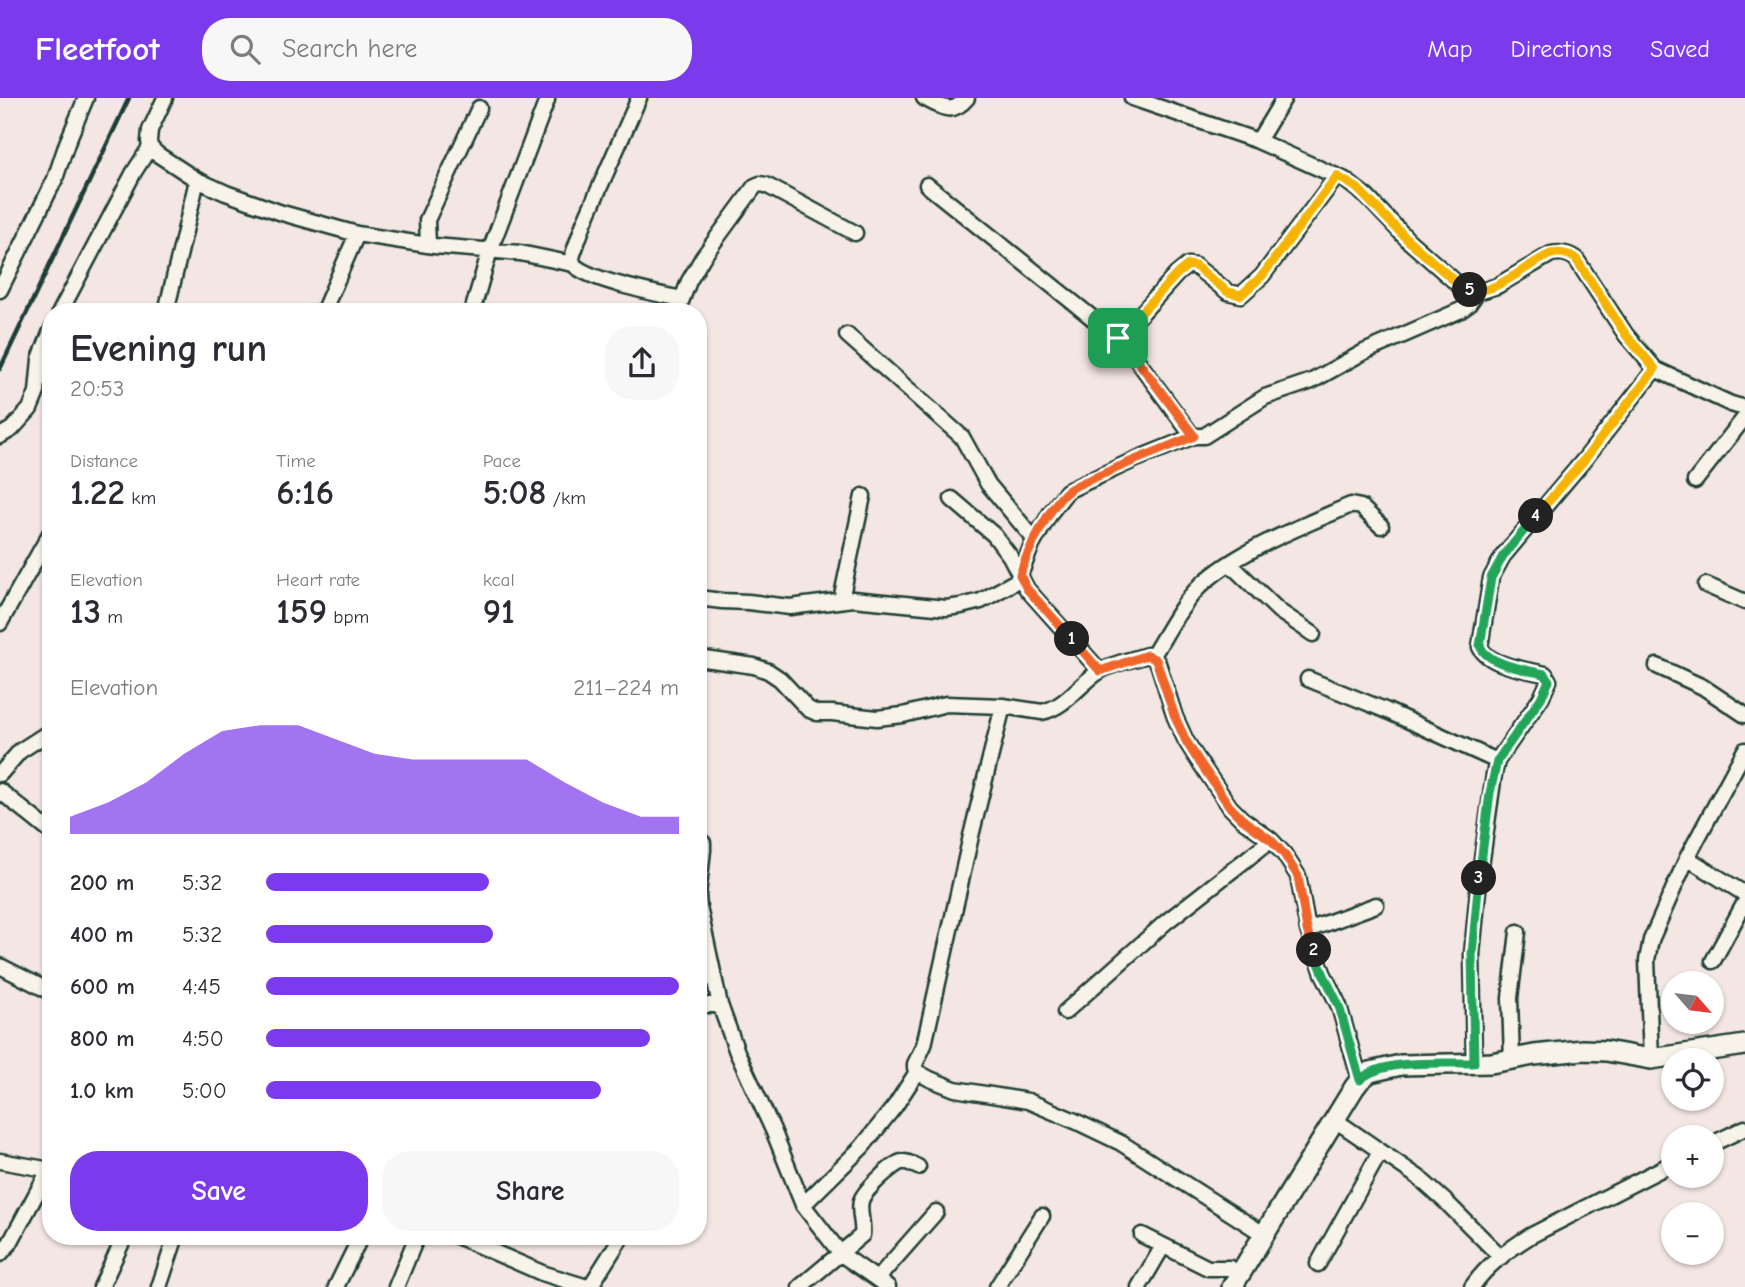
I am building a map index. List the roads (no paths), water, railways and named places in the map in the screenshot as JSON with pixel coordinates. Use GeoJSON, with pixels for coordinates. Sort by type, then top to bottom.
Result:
{"type":"FeatureCollection","features":[{"type":"Feature","properties":{"kind":"street"},"geometry":{"type":"LineString","coordinates":[[0,290],[55,179],[86,98]]}},
{"type":"Feature","properties":{"kind":"street"},"geometry":{"type":"LineString","coordinates":[[165,98],[150,131],[150,148],[197,180],[226,194],[282,213],[357,233],[428,245],[520,253],[573,264],[585,273],[674,303]]}},
{"type":"Feature","properties":{"kind":"street"},"geometry":{"type":"LineString","coordinates":[[573,264],[572,257],[584,223],[639,98]]}},
{"type":"Feature","properties":{"kind":"street"},"geometry":{"type":"LineString","coordinates":[[924,98],[950,109],[959,106],[967,98]]}},
{"type":"Feature","properties":{"kind":"street"},"geometry":{"type":"LineString","coordinates":[[1132,98],[1258,141],[1337,176],[1357,188],[1409,241],[1459,285],[1477,292],[1497,286],[1551,254],[1560,252],[1571,256],[1576,259],[1626,335],[1655,369],[1745,408]]}},
{"type":"Feature","properties":{"kind":"street"},"geometry":{"type":"LineString","coordinates":[[1258,141],[1284,98]]}},
{"type":"Feature","properties":{"kind":"street"},"geometry":{"type":"LineString","coordinates":[[475,303],[490,250],[547,100]]}},
{"type":"Feature","properties":{"kind":"street"},"geometry":{"type":"LineString","coordinates":[[428,245],[427,220],[479,108]]}},
{"type":"Feature","properties":{"kind":"street"},"geometry":{"type":"LineString","coordinates":[[65,303],[134,172],[150,148]]}},
{"type":"Feature","properties":{"kind":"street"},"geometry":{"type":"LineString","coordinates":[[1118,338],[1188,265],[1195,266],[1228,292],[1241,295],[1262,276],[1337,176]]}},
{"type":"Feature","properties":{"kind":"street"},"geometry":{"type":"LineString","coordinates":[[168,303],[197,180]]}},
{"type":"Feature","properties":{"kind":"street"},"geometry":{"type":"LineString","coordinates":[[680,303],[703,257],[752,188],[760,184],[855,233]]}},
{"type":"Feature","properties":{"kind":"street"},"geometry":{"type":"LineString","coordinates":[[927,185],[1118,338],[1194,436]]}},
{"type":"Feature","properties":{"kind":"street"},"geometry":{"type":"LineString","coordinates":[[327,303],[357,233]]}},
{"type":"Feature","properties":{"kind":"street"},"geometry":{"type":"LineString","coordinates":[[707,599],[790,607],[852,599],[932,607],[961,606],[981,601],[1016,581],[1035,540],[1067,491],[1134,460],[1194,436],[1204,436],[1265,397],[1312,381],[1364,352],[1461,310],[1477,292]]}},
{"type":"Feature","properties":{"kind":"street"},"geometry":{"type":"LineString","coordinates":[[847,335],[962,437],[979,472],[1035,540]]}},
{"type":"Feature","properties":{"kind":"street"},"geometry":{"type":"LineString","coordinates":[[1474,1063],[1472,954],[1490,793],[1497,761],[1541,698],[1549,681],[1545,674],[1508,666],[1481,651],[1491,578],[1503,556],[1584,460],[1655,369]]}},
{"type":"Feature","properties":{"kind":"street"},"geometry":{"type":"LineString","coordinates":[[0,436],[12,429],[30,409],[42,373]]}},
{"type":"Feature","properties":{"kind":"street"},"geometry":{"type":"LineString","coordinates":[[1695,481],[1745,417]]}},
{"type":"Feature","properties":{"kind":"street"},"geometry":{"type":"LineString","coordinates":[[841,600],[863,496]]}},
{"type":"Feature","properties":{"kind":"street"},"geometry":{"type":"LineString","coordinates":[[952,499],[994,535],[1010,556],[1027,589],[1100,671]]}},
{"type":"Feature","properties":{"kind":"street"},"geometry":{"type":"LineString","coordinates":[[1152,657],[1201,585],[1264,543],[1351,505],[1361,507],[1381,526]]}},
{"type":"Feature","properties":{"kind":"street"},"geometry":{"type":"LineString","coordinates":[[0,623],[42,548]]}},
{"type":"Feature","properties":{"kind":"street"},"geometry":{"type":"LineString","coordinates":[[1230,564],[1279,611],[1313,634]]}},
{"type":"Feature","properties":{"kind":"street"},"geometry":{"type":"LineString","coordinates":[[1706,585],[1745,602]]}},
{"type":"Feature","properties":{"kind":"street"},"geometry":{"type":"LineString","coordinates":[[707,659],[754,666],[768,671],[780,679],[808,709],[817,713],[877,718],[903,715],[946,704],[1048,711],[1061,704],[1100,671],[1147,655],[1152,657],[1158,663],[1175,717],[1196,757],[1230,807],[1271,840],[1298,876],[1307,930],[1339,1006],[1360,1080]]}},
{"type":"Feature","properties":{"kind":"street"},"geometry":{"type":"LineString","coordinates":[[1657,666],[1703,687],[1745,715]]}},
{"type":"Feature","properties":{"kind":"street"},"geometry":{"type":"LineString","coordinates":[[1308,679],[1396,714],[1497,761]]}},
{"type":"Feature","properties":{"kind":"street"},"geometry":{"type":"LineString","coordinates":[[1003,706],[924,1045],[915,1068],[917,1072],[955,1089],[1028,1101],[1075,1121],[1121,1143],[1265,1235]]}},
{"type":"Feature","properties":{"kind":"street"},"geometry":{"type":"LineString","coordinates":[[0,774],[20,751],[42,737]]}},
{"type":"Feature","properties":{"kind":"street"},"geometry":{"type":"LineString","coordinates":[[1651,1059],[1648,951],[1687,858],[1745,750]]}},
{"type":"Feature","properties":{"kind":"street"},"geometry":{"type":"LineString","coordinates":[[0,791],[42,825]]}},
{"type":"Feature","properties":{"kind":"street"},"geometry":{"type":"LineString","coordinates":[[1065,1012],[1166,922],[1271,840]]}},
{"type":"Feature","properties":{"kind":"street"},"geometry":{"type":"LineString","coordinates":[[1687,858],[1745,894]]}},
{"type":"Feature","properties":{"kind":"street"},"geometry":{"type":"LineString","coordinates":[[1713,961],[1745,902]]}},
{"type":"Feature","properties":{"kind":"street"},"geometry":{"type":"LineString","coordinates":[[1307,930],[1376,905]]}},
{"type":"Feature","properties":{"kind":"street"},"geometry":{"type":"LineString","coordinates":[[1511,1060],[1510,998],[1518,932]]}},
{"type":"Feature","properties":{"kind":"street"},"geometry":{"type":"LineString","coordinates":[[707,959],[720,1006],[737,1052],[773,1130],[803,1205],[841,1254],[883,1283],[936,1212]]}},
{"type":"Feature","properties":{"kind":"street"},"geometry":{"type":"LineString","coordinates":[[0,966],[42,985]]}},
{"type":"Feature","properties":{"kind":"street"},"geometry":{"type":"LineString","coordinates":[[707,1005],[720,1006]]}},
{"type":"Feature","properties":{"kind":"street"},"geometry":{"type":"LineString","coordinates":[[1142,1235],[1208,1268],[1230,1268],[1237,1280],[1360,1080],[1370,1072],[1401,1065],[1511,1060],[1583,1050],[1651,1059],[1745,1045]]}},
{"type":"Feature","properties":{"kind":"street"},"geometry":{"type":"LineString","coordinates":[[803,1205],[862,1147],[895,1106],[917,1072]]}},
{"type":"Feature","properties":{"kind":"street"},"geometry":{"type":"LineString","coordinates":[[1335,1120],[1418,1177],[1501,1257]]}},
{"type":"Feature","properties":{"kind":"street"},"geometry":{"type":"LineString","coordinates":[[1724,1139],[1745,1129]]}},
{"type":"Feature","properties":{"kind":"street"},"geometry":{"type":"LineString","coordinates":[[1318,1264],[1380,1152]]}},
{"type":"Feature","properties":{"kind":"street"},"geometry":{"type":"LineString","coordinates":[[0,1161],[42,1169]]}},
{"type":"Feature","properties":{"kind":"street"},"geometry":{"type":"LineString","coordinates":[[800,1287],[862,1236],[860,1204],[866,1192],[896,1164],[903,1161],[918,1167]]}},
{"type":"Feature","properties":{"kind":"street"},"geometry":{"type":"LineString","coordinates":[[1472,1287],[1481,1275],[1511,1248],[1661,1169]]}},
{"type":"Feature","properties":{"kind":"street"},"geometry":{"type":"LineString","coordinates":[[0,1254],[10,1243],[42,1185]]}},
{"type":"Feature","properties":{"kind":"street"},"geometry":{"type":"LineString","coordinates":[[997,1287],[1042,1216]]}},
{"type":"Feature","properties":{"kind":"street"},"geometry":{"type":"LineString","coordinates":[[101,1287],[121,1245]]}},
{"type":"Feature","properties":{"kind":"street"},"geometry":{"type":"LineString","coordinates":[[159,1287],[173,1245]]}},
{"type":"Feature","properties":{"kind":"street"},"geometry":{"type":"LineString","coordinates":[[336,1287],[357,1245]]}},
{"type":"Feature","properties":{"kind":"street"},"geometry":{"type":"LineString","coordinates":[[396,1287],[413,1245]]}},
{"type":"Feature","properties":{"kind":"street"},"geometry":{"type":"LineString","coordinates":[[478,1245],[542,1273],[588,1287],[616,1245]]}},
{"type":"Feature","properties":{"kind":"street"},"geometry":{"type":"LineString","coordinates":[[1139,1287],[1163,1246]]}},
{"type":"Feature","properties":{"kind":"railway"},"geometry":{"type":"LineString","coordinates":[[0,369],[129,98]]}}]}
